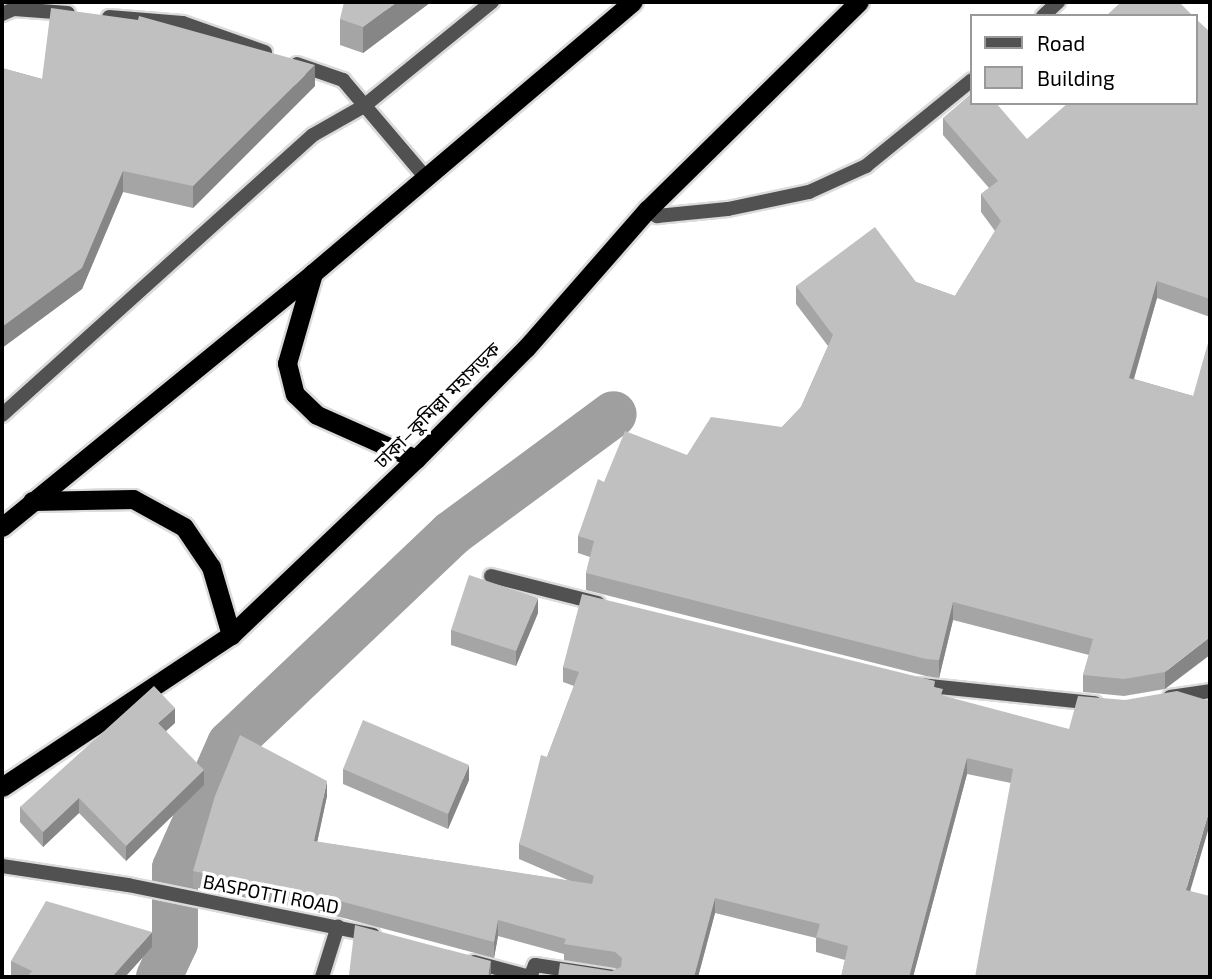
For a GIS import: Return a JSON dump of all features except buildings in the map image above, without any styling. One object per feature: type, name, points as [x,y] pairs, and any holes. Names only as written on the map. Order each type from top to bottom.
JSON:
[{"type":"highway","points":[[2,527],[313,273],[633,2]]},
{"type":"highway","name":"ঢাকা–কুমিল্লা মহাসড়ক","points":[[2,787],[231,635],[416,460],[526,348],[647,210],[859,2]]},
{"type":"highway","points":[[313,273],[287,363],[295,394],[317,415],[416,460]]},
{"type":"highway","points":[[32,501],[133,499],[184,527],[211,567],[231,635]]},
{"type":"street","points":[[2,415],[313,135],[364,106],[492,2]]},
{"type":"street","points":[[1045,14],[1058,2]]},
{"type":"street","points":[[10,8],[183,23],[343,80],[426,178]]},
{"type":"street","points":[[647,210],[657,216],[728,209],[809,192],[866,166],[970,82]]},
{"type":"street","points":[[491,576],[613,607]]},
{"type":"street","points":[[910,683],[1110,704]]},
{"type":"street","points":[[1148,701],[1210,691]]},
{"type":"street","name":"BASPOTTI ROAD","points":[[2,866],[128,885],[221,906],[338,926],[389,940]]},
{"type":"street","points":[[322,977],[338,926]]},
{"type":"street","points":[[453,957],[530,977],[535,965],[613,977]]},
{"type":"waterway","points":[[159,977],[175,943],[175,868],[230,744],[451,534],[614,414]]}]
